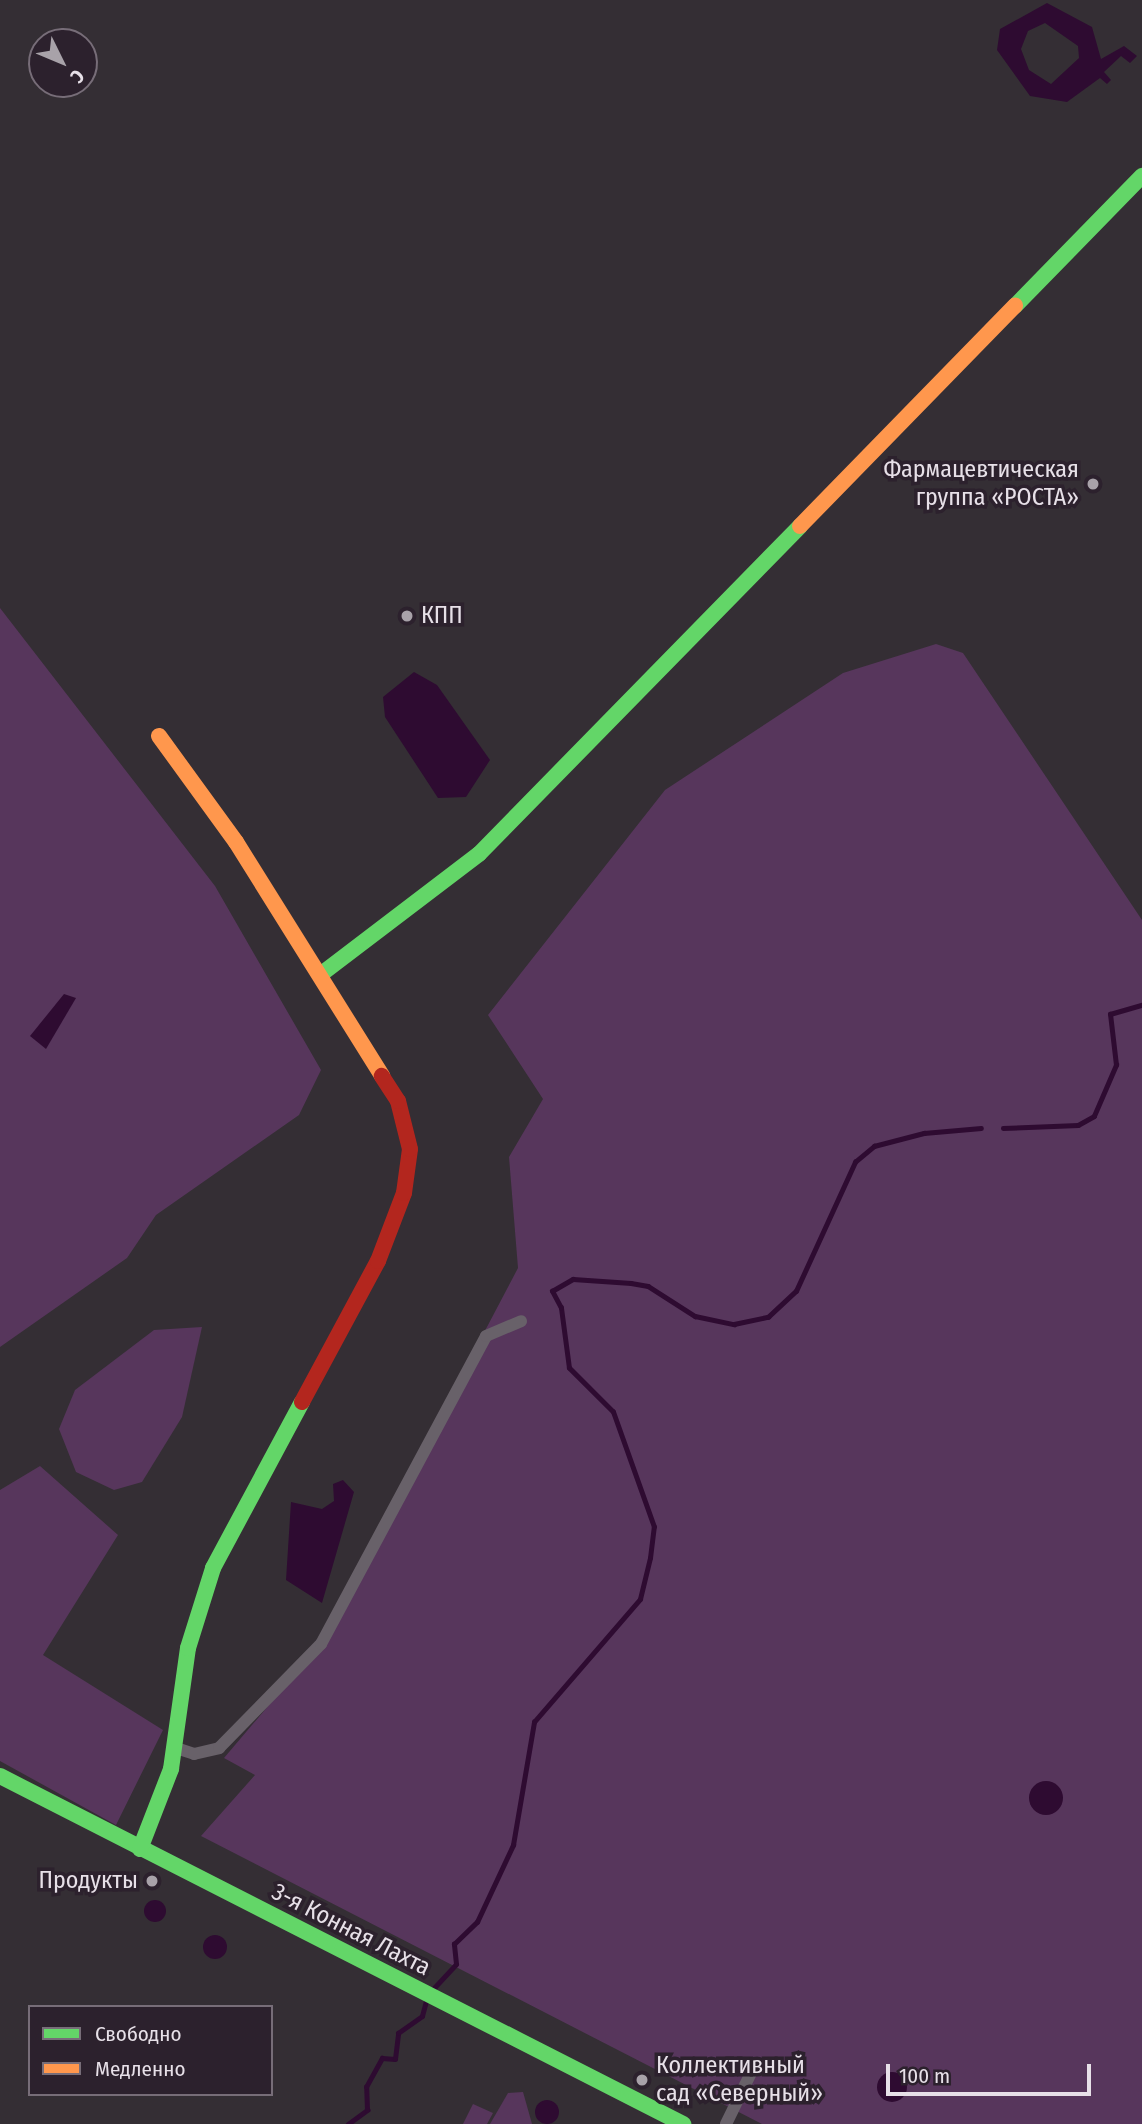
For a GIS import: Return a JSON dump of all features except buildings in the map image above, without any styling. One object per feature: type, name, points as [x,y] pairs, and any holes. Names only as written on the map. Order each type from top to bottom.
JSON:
[{"type":"street","points":[[320,975],[479,854],[1142,176]]},
{"type":"street","points":[[139,1849],[176,1748],[188,1648],[213,1568],[378,1261],[408,1173],[408,1128],[398,1101],[320,975],[159,736]]},
{"type":"street","points":[[176,1748],[194,1754],[219,1748],[321,1644],[486,1336],[521,1321]]},
{"type":"street","name":"3-я Конная Лахта","points":[[0,1776],[683,2124]]},
{"type":"street","points":[[726,2124],[753,2069]]},
{"type":"shaded area","points":[[1047,3],[1092,27],[1101,59],[1124,46],[1137,56],[1130,63],[1121,56],[1104,72],[1111,80],[1107,84],[1100,78],[1067,102],[1030,96],[997,50],[1000,29]],"holes":[[[1045,23],[1078,46],[1079,58],[1051,84],[1029,70],[1021,49],[1028,31]]]},
{"type":"shaded area","points":[[0,608],[215,886],[321,1070],[299,1115],[156,1215],[127,1258],[0,1347]]},
{"type":"shaded area","points":[[936,644],[963,653],[1142,920],[1142,2124],[762,2124],[201,1836],[255,1775],[224,1758],[319,1646],[518,1268],[509,1157],[543,1099],[488,1015],[665,790],[843,673]]},
{"type":"shaded area","points":[[414,672],[437,685],[490,760],[466,797],[438,798],[385,717],[383,697]]},
{"type":"shaded area","points":[[64,994],[76,998],[46,1049],[30,1036]]},
{"type":"shaded area","points":[[202,1327],[182,1417],[142,1482],[114,1490],[76,1472],[59,1429],[75,1390],[154,1330]]},
{"type":"shaded area","points":[[40,1466],[118,1535],[43,1655],[163,1730],[116,1825],[0,1761],[0,1490]]},
{"type":"shaded area","points":[[343,1480],[354,1492],[322,1603],[286,1580],[291,1502],[322,1509],[334,1501],[333,1484]]},
{"type":"shaded area","points":[[1046,1781],[1058,1786],[1063,1798],[1058,1810],[1046,1815],[1034,1810],[1029,1798],[1034,1786]]},
{"type":"shaded area","points":[[151,1900],[159,1900],[166,1907],[166,1915],[159,1922],[151,1922],[144,1915],[144,1907]]},
{"type":"shaded area","points":[[215,1935],[226,1942],[227,1947],[220,1958],[215,1959],[204,1952],[203,1947],[210,1936]]},
{"type":"shaded area","points":[[892,2072],[903,2076],[907,2087],[903,2098],[892,2102],[881,2098],[877,2087],[881,2076]]},
{"type":"shaded area","points":[[523,2092],[532,2124],[490,2124],[508,2093]]},
{"type":"shaded area","points":[[547,2100],[558,2107],[559,2112],[552,2123],[547,2124],[536,2117],[535,2112],[542,2101]]},
{"type":"shaded area","points":[[473,2104],[493,2113],[487,2124],[463,2124]]},
{"type":"waterway","points":[[1003,1128],[1078,1125],[1094,1116],[1116,1065],[1110,1014],[1142,1005]]},
{"type":"waterway","points":[[432,1990],[456,1964],[454,1944],[477,1922],[513,1845],[534,1722],[640,1599],[650,1558],[654,1527],[613,1412],[569,1368],[561,1308],[552,1291],[573,1279],[631,1283],[648,1286],[695,1316],[734,1324],[768,1317],[796,1291],[855,1162],[874,1146],[924,1133],[981,1128]]},
{"type":"waterway","points":[[348,2124],[367,2110],[366,2087],[382,2058],[395,2059],[398,2033],[422,2016],[427,1997]]},
{"type":"traffic: fast","points":[[1015,306],[1142,176]]},
{"type":"traffic: fast","points":[[320,975],[479,854],[800,526]]},
{"type":"traffic: fast","points":[[140,1849],[171,1769],[188,1648],[213,1568],[302,1402]]},
{"type":"traffic: fast","points":[[0,1776],[683,2124]]},
{"type":"traffic: slow","points":[[800,526],[1015,306]]},
{"type":"traffic: slow","points":[[159,736],[236,842],[382,1076]]},
{"type":"traffic: jam","points":[[302,1402],[378,1261],[404,1193],[410,1149],[398,1101],[382,1076]]},
{"type":"place","name":"Фармацевтическая группа «РОСТА»","points":[[1093,484]]},
{"type":"place","name":"КПП","points":[[407,616]]},
{"type":"place","name":"Продукты","points":[[152,1881]]},
{"type":"place","name":"Коллективный сад «Северный»","points":[[642,2080]]}]
